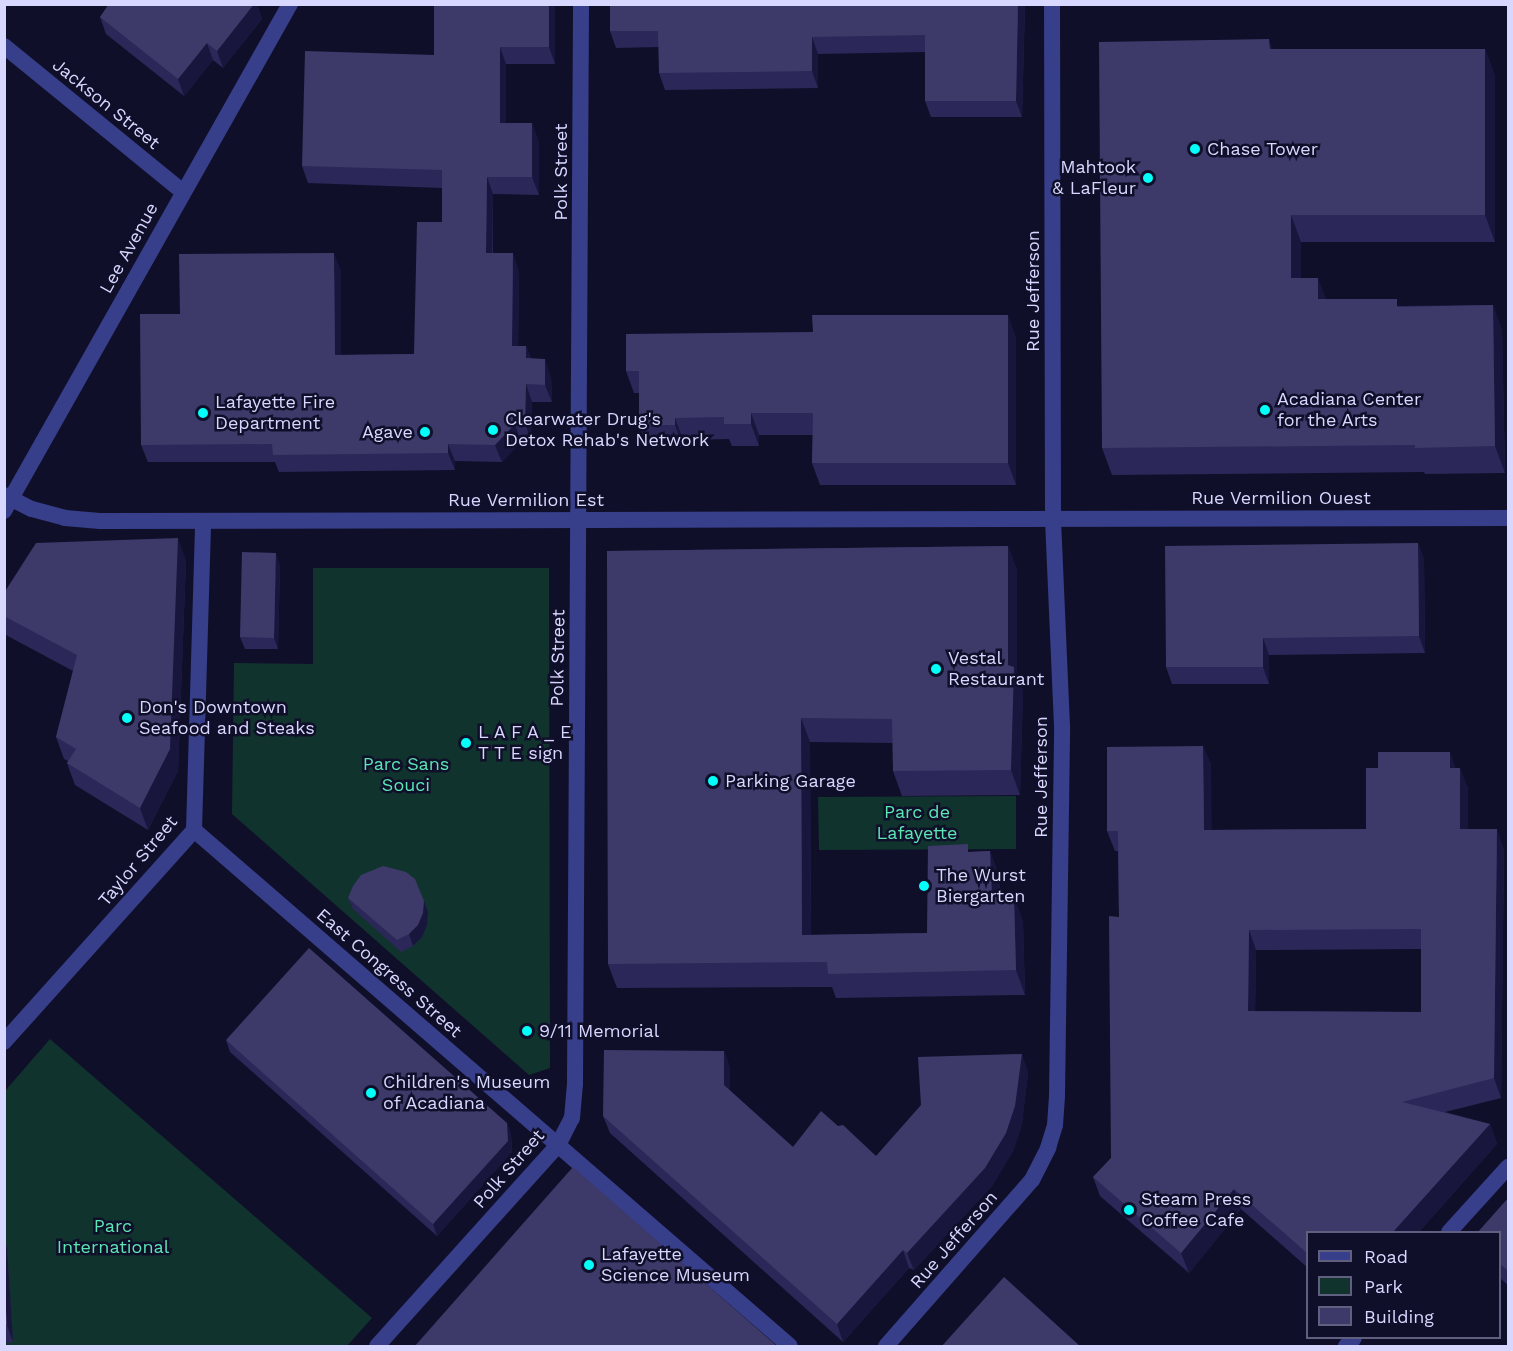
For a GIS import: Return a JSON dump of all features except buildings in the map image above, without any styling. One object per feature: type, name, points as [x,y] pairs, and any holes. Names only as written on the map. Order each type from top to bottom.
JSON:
[{"type":"street","name":"Lee Avenue","points":[[7,502],[290,4]]},
{"type":"street","name":"Polk Street","points":[[377,1347],[558,1145],[572,1118],[575,1084],[580,4]]},
{"type":"street","name":"Rue Jefferson","points":[[886,1347],[1032,1180],[1048,1148],[1054,1125],[1057,1095],[1062,726],[1053,518],[1052,4]]},
{"type":"street","name":"Jackson Street","points":[[4,46],[183,192]]},
{"type":"street","name":"Rue Vermilion Est","points":[[7,502],[64,518],[100,521],[1053,518]]},
{"type":"street","name":"Rue Vermilion Ouest","points":[[1053,518],[1509,518]]},
{"type":"street","name":"Taylor Street","points":[[4,1042],[194,830],[203,521]]},
{"type":"street","name":"East Congress Street","points":[[194,830],[790,1347]]},
{"type":"street","points":[[1451,1231],[1509,1167]]},
{"type":"green space","name":"Parc Sans Souci","points":[[313,568],[549,568],[550,1068],[529,1075],[232,814],[234,663],[313,664]]},
{"type":"green space","name":"Parc de Lafayette","points":[[1016,796],[1016,849],[819,850],[818,797]]},
{"type":"green space","name":"Parc International","points":[[50,1039],[372,1318],[347,1346],[5,1346],[5,1091]]},
{"type":"place","name":"Chase Tower","points":[[1195,149]]},
{"type":"place","name":"Mahtook & LaFleur","points":[[1148,178]]},
{"type":"place","name":"Acadiana Center for the Arts","points":[[1265,410]]},
{"type":"place","name":"Lafayette Fire Department","points":[[203,413]]},
{"type":"place","name":"Clearwater Drug's Detox Rehab's Network","points":[[493,430]]},
{"type":"place","name":"Agave","points":[[425,432]]},
{"type":"place","name":"Vestal Restaurant","points":[[936,669]]},
{"type":"place","name":"Don's Downtown Seafood and Steaks","points":[[127,718]]},
{"type":"place","name":"L A F A _ E T T E sign","points":[[466,743]]},
{"type":"place","name":"Parking Garage","points":[[713,781]]},
{"type":"place","name":"The Wurst Biergarten","points":[[924,886]]},
{"type":"place","name":"9/11 Memorial","points":[[527,1031]]},
{"type":"place","name":"Children's Museum of Acadiana","points":[[371,1093]]},
{"type":"place","name":"Steam Press Coffee Cafe","points":[[1129,1210]]},
{"type":"place","name":"Lafayette Science Museum","points":[[589,1265]]}]
